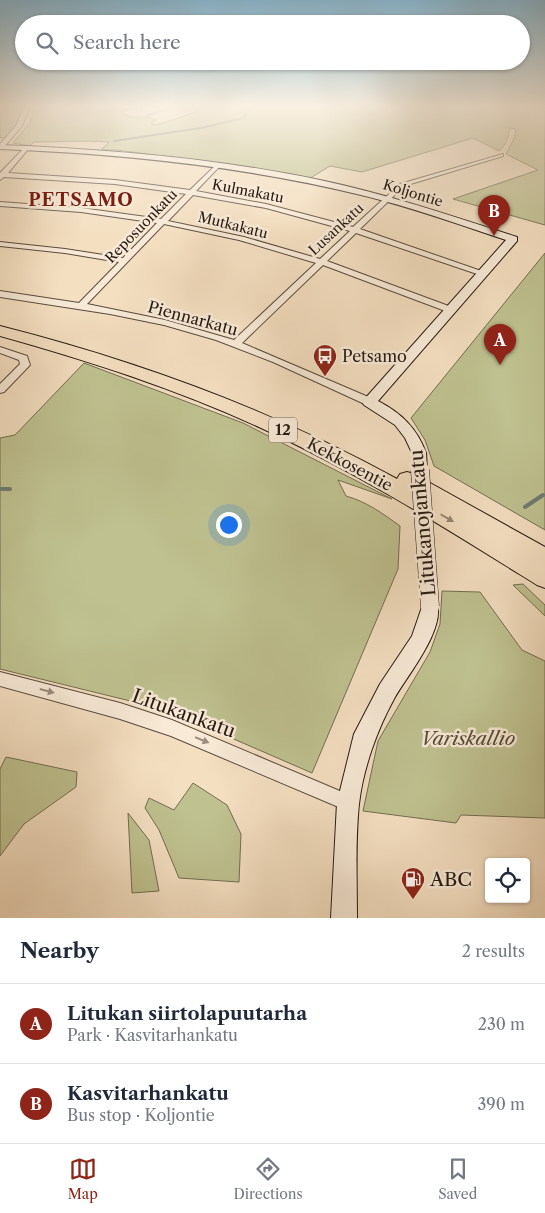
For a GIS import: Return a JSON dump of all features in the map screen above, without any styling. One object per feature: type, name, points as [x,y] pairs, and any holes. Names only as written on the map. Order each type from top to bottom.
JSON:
[{"type":"highway","name":"Kekkosentie","points":[[0,318],[116,352],[230,392],[366,457],[543,556]]},
{"type":"highway","name":"Kekkosentie","points":[[0,331],[130,369],[268,422],[392,487],[545,578]]},
{"type":"highway","points":[[508,556],[545,591]]},
{"type":"street","points":[[1,176],[24,150]]},
{"type":"street","name":"Koljontie","points":[[58,150],[131,154],[218,165],[309,181],[387,199],[516,240],[483,273]]},
{"type":"street","name":"Lusankatu","points":[[234,344],[402,185],[411,180],[501,155]]},
{"type":"street","name":"Reposuonkatu","points":[[81,306],[218,165]]},
{"type":"street","name":"Kulmakatu","points":[[1,176],[107,181],[191,193],[285,211],[355,230],[483,273]]},
{"type":"street","name":"Mutkakatu","points":[[0,204],[93,212],[162,222],[241,238],[321,261],[451,310]]},
{"type":"street","points":[[0,244],[64,251],[124,261]]},
{"type":"street","points":[[369,402],[483,273]]},
{"type":"street","name":"Piennarkatu","points":[[0,294],[81,306],[192,331],[234,344],[287,364],[369,402]]},
{"type":"street","points":[[0,350],[24,358],[25,365],[0,390]]},
{"type":"street","name":"Litukanojankatu","points":[[344,918],[348,803],[365,734],[387,691],[419,642],[427,622],[430,607],[419,453],[412,435],[398,418],[369,402]]},
{"type":"street","name":"Litukankatu","points":[[0,679],[120,711],[172,728],[348,803]]},
{"type":"green space","points":[[101,150],[434,150],[362,172],[330,166],[309,179],[231,165],[117,150]]},
{"type":"green space","points":[[508,150],[545,150],[545,225],[453,199],[538,170],[506,154]]},
{"type":"green space","points":[[545,253],[545,530],[434,466],[425,440],[411,418]]},
{"type":"green space","points":[[84,363],[243,423],[392,499],[338,480],[346,496],[354,498],[381,512],[400,526],[398,569],[312,773],[167,710],[0,669],[0,438],[15,435]]},
{"type":"green space","points":[[523,584],[545,605],[545,616],[513,585]]},
{"type":"green space","name":"Variskallio","points":[[442,591],[480,592],[522,650],[545,661],[545,818],[461,815],[456,823],[363,811],[378,741],[430,652],[440,624]]},
{"type":"green space","points":[[6,757],[77,772],[76,787],[24,824],[0,856],[0,769]]},
{"type":"green space","points":[[193,783],[227,805],[241,834],[239,882],[179,878],[159,830],[145,808],[149,798],[174,810]]},
{"type":"green space","points":[[128,813],[149,840],[159,891],[132,893]]},
{"type":"waterway","points":[[0,489],[10,489]]},
{"type":"waterway","points":[[525,507],[543,495]]},
{"type":"place","name":"Kasvitarhankatu","points":[[494,236]]},
{"type":"place","name":"Litukan siirtolapuutarha","points":[[500,365]]},
{"type":"place","name":"Petsamo","points":[[325,377]]},
{"type":"place","name":"ABC","points":[[413,900]]},
{"type":"district","name":"PETSAMO","points":[[81,200]]}]
